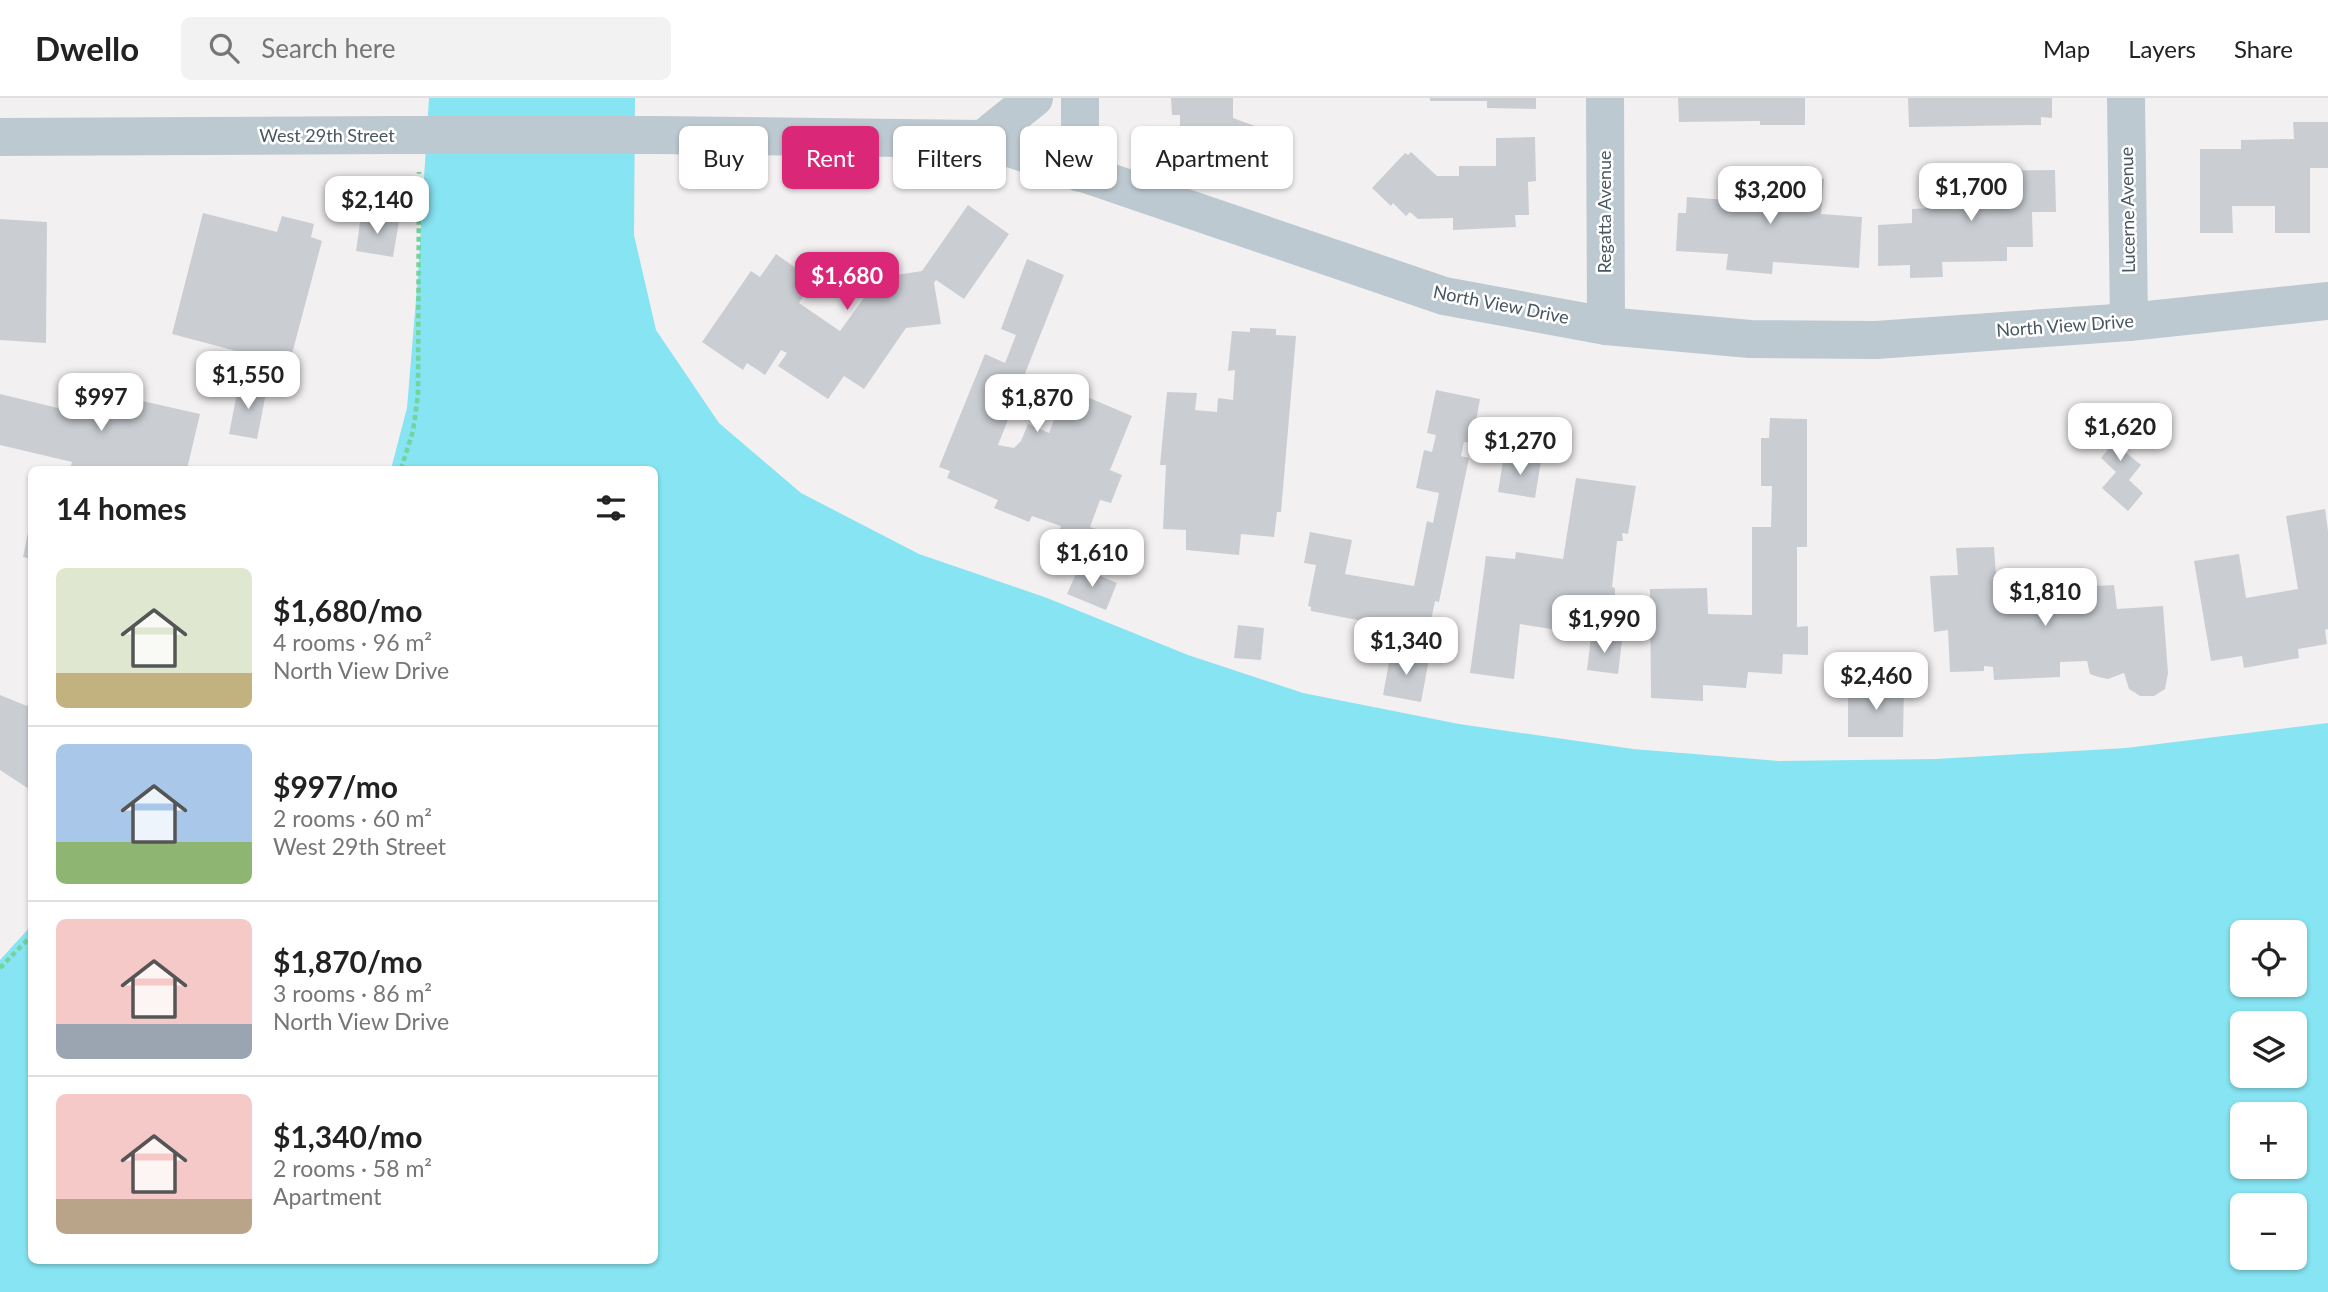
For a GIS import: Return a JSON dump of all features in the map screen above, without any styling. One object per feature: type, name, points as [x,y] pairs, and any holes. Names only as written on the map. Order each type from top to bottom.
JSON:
[{"type":"street","points":[[998,126],[1034,98]]},
{"type":"street","points":[[1080,98],[1080,126]]},
{"type":"street","name":"Regatta Avenue","points":[[1605,98],[1606,326]]},
{"type":"street","name":"Lucerne Avenue","points":[[2126,98],[2129,322]]},
{"type":"street","name":"North View Drive","points":[[654,135],[893,137]]},
{"type":"street","name":"West 29th Street","points":[[0,137],[654,135]]},
{"type":"street","name":"North View Drive","points":[[1117,186],[1444,296],[1606,326],[1750,339],[1876,340],[2129,322],[2328,301]]},
{"type":"path","points":[[402,466],[412,431],[418,395],[419,168]]},
{"type":"path","points":[[0,968],[28,939]]},
{"type":"water","points":[[429,98],[635,98],[634,235],[656,330],[719,423],[801,493],[919,554],[1047,598],[1188,655],[1303,693],[1459,724],[1633,749],[1779,761],[1936,759],[2126,748],[2328,723],[2328,1292],[0,1292],[0,960],[28,929],[28,1264],[658,1264],[658,466],[392,466],[407,408]]},
{"type":"building","points":[[1171,98],[1233,98],[1233,118],[1255,126],[1180,126],[1180,115],[1172,115]]},
{"type":"building","points":[[1430,98],[1536,98],[1536,109],[1487,108],[1487,101],[1430,101]]},
{"type":"building","points":[[1678,98],[1805,98],[1805,125],[1760,125],[1760,121],[1679,122]]},
{"type":"building","points":[[1908,98],[2052,98],[2052,118],[2041,117],[2041,125],[1909,127]]},
{"type":"building","points":[[2293,122],[2328,122],[2328,168],[2310,168],[2310,233],[2275,233],[2275,206],[2232,206],[2233,233],[2200,233],[2200,149],[2241,149],[2241,140],[2294,139]]},
{"type":"building","points":[[1535,137],[1536,181],[1528,182],[1529,215],[1515,215],[1516,227],[1453,230],[1453,218],[1418,219],[1410,212],[1406,216],[1372,188],[1405,153],[1408,155],[1411,152],[1437,176],[1459,176],[1459,166],[1496,166],[1496,138]]},
{"type":"building","points":[[2055,170],[2056,212],[2032,212],[2033,247],[2007,247],[2007,261],[1942,262],[1943,277],[1910,278],[1910,265],[1878,266],[1878,225],[1912,223],[1912,209],[1950,207],[1949,190],[1957,190],[1958,181],[1988,180],[1988,171]]},
{"type":"building","points":[[1729,173],[1824,179],[1821,214],[1862,217],[1859,268],[1773,262],[1772,274],[1726,270],[1728,254],[1676,251],[1678,213],[1686,213],[1687,197],[1727,200]]},
{"type":"building","points":[[968,205],[1009,234],[964,299],[936,280],[934,283],[941,324],[906,328],[864,389],[844,376],[828,399],[778,366],[787,353],[781,350],[765,375],[747,363],[743,370],[702,342],[751,271],[760,277],[776,254],[814,281],[799,303],[840,331],[866,295],[864,280],[922,271]]},
{"type":"building","points":[[203,213],[277,232],[282,216],[314,224],[311,237],[322,241],[289,365],[172,334]]},
{"type":"building","points":[[361,216],[399,221],[393,257],[356,251]]},
{"type":"building","points":[[0,219],[47,222],[46,343],[0,340]]},
{"type":"building","points":[[1027,259],[1064,275],[1026,371],[1021,387],[1025,389],[1015,413],[1011,412],[998,445],[1014,448],[1021,441],[1028,424],[1049,433],[1066,388],[1132,416],[1110,470],[1122,475],[1111,503],[1100,500],[1090,527],[1099,530],[1088,561],[1054,547],[1061,526],[1032,516],[1029,522],[994,508],[998,500],[947,478],[950,471],[939,467],[985,354],[1005,363],[1016,335],[1001,329]]},
{"type":"building","points":[[1250,328],[1276,329],[1276,335],[1296,336],[1281,512],[1277,512],[1274,537],[1241,534],[1239,555],[1186,550],[1186,530],[1163,529],[1166,465],[1160,465],[1167,392],[1197,393],[1195,410],[1217,412],[1218,398],[1233,400],[1235,370],[1228,371],[1232,331],[1250,332]]},
{"type":"building","points":[[239,383],[267,388],[257,439],[229,434]]},
{"type":"building","points":[[1436,390],[1480,399],[1472,443],[1464,442],[1461,456],[1469,458],[1439,602],[1435,601],[1429,630],[1393,623],[1393,627],[1311,611],[1308,606],[1316,565],[1304,563],[1310,532],[1352,540],[1345,574],[1414,586],[1427,521],[1433,523],[1439,493],[1416,488],[1424,450],[1432,452],[1436,435],[1427,433]]},
{"type":"building","points":[[0,394],[58,408],[61,396],[91,403],[92,397],[118,403],[120,396],[200,414],[188,466],[71,466],[72,462],[0,445]]},
{"type":"building","points":[[2112,414],[2137,436],[2124,451],[2141,465],[2129,480],[2143,493],[2128,511],[2102,488],[2116,472],[2101,458],[2113,443],[2098,430]]},
{"type":"building","points":[[1770,418],[1807,419],[1807,547],[1797,547],[1797,627],[1808,626],[1808,655],[1783,654],[1782,674],[1748,672],[1746,688],[1703,685],[1703,701],[1651,698],[1650,589],[1707,588],[1708,614],[1752,615],[1752,527],[1771,527],[1772,486],[1761,486],[1761,438],[1769,438]]},
{"type":"building","points":[[1504,455],[1541,461],[1535,498],[1498,492]]},
{"type":"building","points":[[1576,478],[1636,486],[1628,534],[1622,533],[1623,541],[1617,541],[1612,587],[1615,588],[1615,598],[1610,598],[1607,624],[1588,622],[1587,631],[1583,634],[1520,624],[1514,679],[1470,673],[1486,556],[1515,559],[1516,552],[1563,559]]},
{"type":"building","points":[[2325,509],[2328,531],[2328,629],[2325,630],[2327,644],[2298,649],[2299,658],[2244,668],[2242,656],[2211,661],[2194,561],[2239,554],[2246,598],[2298,589],[2286,516]]},
{"type":"building","points":[[28,533],[28,558],[23,557]]},
{"type":"building","points":[[1994,547],[1997,590],[2038,589],[2038,584],[2068,583],[2067,588],[2114,585],[2117,609],[2163,606],[2168,673],[2165,689],[2154,696],[2140,696],[2129,689],[2124,673],[2108,679],[2098,677],[2090,674],[2087,661],[2060,662],[2060,677],[1994,680],[1993,667],[1984,666],[1984,671],[1950,672],[1948,630],[1934,632],[1930,576],[1958,575],[1956,548]]},
{"type":"building","points":[[1079,567],[1117,583],[1106,610],[1067,594]]},
{"type":"building","points":[[1238,625],[1264,628],[1261,660],[1234,658]]},
{"type":"building","points":[[1591,637],[1622,641],[1618,674],[1587,670]]},
{"type":"building","points":[[1391,651],[1429,659],[1421,702],[1383,695]]},
{"type":"building","points":[[1848,687],[1904,688],[1903,737],[1848,737]]},
{"type":"building","points":[[0,695],[28,705],[28,788],[0,770]]}]
